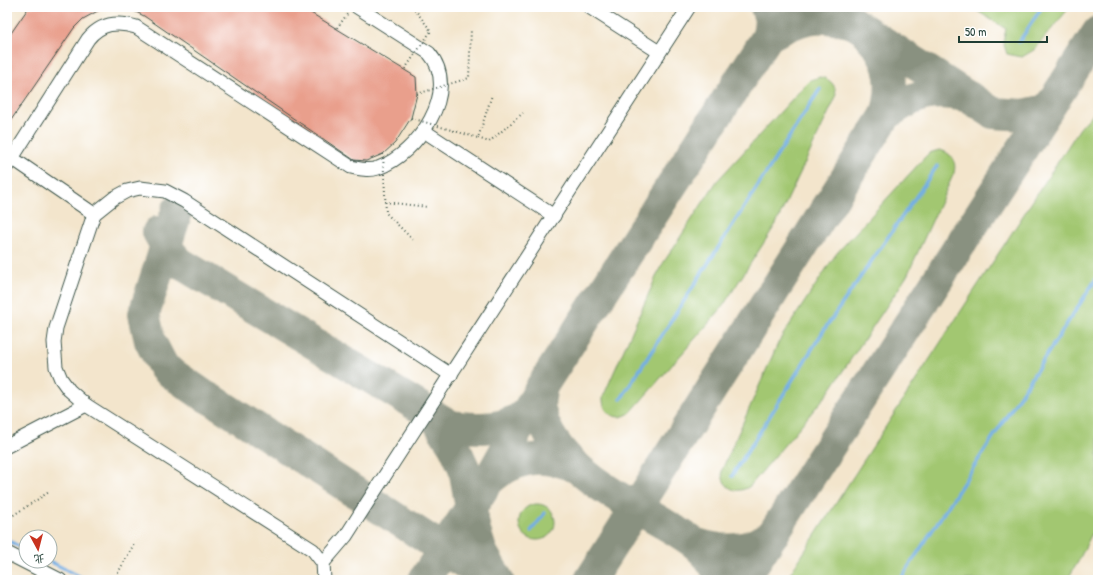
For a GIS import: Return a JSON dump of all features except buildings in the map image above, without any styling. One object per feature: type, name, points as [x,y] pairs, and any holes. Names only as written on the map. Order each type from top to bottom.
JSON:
[{"type":"lane","points":[[94,214],[10,162],[95,30],[109,24],[123,23],[136,27],[350,167],[362,170],[377,168],[394,160],[408,149],[424,131],[436,110],[441,79],[436,61],[429,53],[357,7]]},
{"type":"lane","points":[[589,7],[659,52]]},
{"type":"lane","points":[[323,563],[346,536],[689,7]]},
{"type":"lane","points":[[424,131],[554,216]]},
{"type":"lane","points":[[324,580],[323,563],[313,550],[86,405],[68,390],[61,379],[56,367],[54,342],[56,328],[94,214],[114,198],[127,191],[140,188],[165,191],[184,201],[451,375]]},
{"type":"lane","points":[[7,446],[86,405]]},
{"type":"lane","points":[[7,552],[60,580]]},
{"type":"path","points":[[337,28],[351,7]]},
{"type":"path","points":[[405,69],[431,31],[412,7]]},
{"type":"path","points":[[417,94],[469,78],[471,29]]},
{"type":"path","points":[[478,138],[492,95]]},
{"type":"path","points":[[411,118],[489,142],[523,113]]},
{"type":"path","points":[[383,154],[386,213],[414,241]]},
{"type":"path","points":[[385,202],[428,207]]},
{"type":"path","points":[[7,525],[12,516],[49,492]]},
{"type":"path","points":[[114,580],[134,544]]},
{"type":"green space","points":[[971,7],[1070,7],[1034,50],[1022,57],[1007,54],[1003,42],[1006,29]]},
{"type":"green space","points":[[820,77],[831,82],[836,91],[835,99],[776,224],[721,309],[631,412],[621,417],[611,415],[605,408],[603,397],[660,268],[717,181],[806,84],[810,80]]},
{"type":"green space","points":[[1098,108],[1098,521],[1078,562],[1067,580],[786,580],[1080,128]]},
{"type":"green space","points":[[939,150],[950,155],[954,161],[954,173],[907,276],[828,393],[750,486],[740,490],[730,488],[724,481],[722,470],[779,341],[836,254],[925,157],[929,153]]},
{"type":"green space","points":[[541,504],[550,509],[554,515],[554,529],[550,535],[541,540],[533,540],[524,535],[520,529],[519,518],[524,509],[530,505]]},
{"type":"waterway","points":[[1019,42],[1042,7]]},
{"type":"waterway","points":[[621,399],[820,89]]},
{"type":"waterway","points":[[732,476],[824,330],[937,166]]},
{"type":"waterway","points":[[900,580],[1098,276]]},
{"type":"waterway","points":[[531,531],[545,513]]},
{"type":"waterway","points":[[7,540],[18,546]]},
{"type":"waterway","points":[[58,566],[87,580]]},
{"type":"taxiway","points":[[766,7],[770,19],[768,36]]},
{"type":"taxiway","points":[[835,11],[993,113],[1024,115],[1047,110]]},
{"type":"taxiway","points":[[488,481],[542,386],[768,36],[790,25],[809,19],[828,18],[853,23]]},
{"type":"taxiway","points":[[743,580],[1098,32]]},
{"type":"taxiway","points":[[870,37],[883,54],[890,73],[890,94],[886,115]]},
{"type":"taxiway","points":[[590,580],[886,115],[907,102],[925,95],[945,93],[969,97]]},
{"type":"taxiway","points":[[177,211],[144,314],[150,341],[164,368],[203,395],[491,580]]},
{"type":"taxiway","points":[[158,232],[169,251],[180,263],[451,426],[484,428],[500,426],[518,419],[529,410]]},
{"type":"taxiway","points":[[542,386],[539,407],[546,429],[570,461],[602,487],[675,530],[694,543],[710,558],[722,580]]},
{"type":"taxiway","points":[[435,417],[454,446],[464,468],[475,531],[482,553],[498,580]]},
{"type":"taxiway","points":[[424,580],[488,481],[498,473],[509,466],[530,459],[552,460],[576,467]]},
{"type":"taxiway","points":[[697,544],[718,549],[737,549],[756,544],[774,533]]}]
